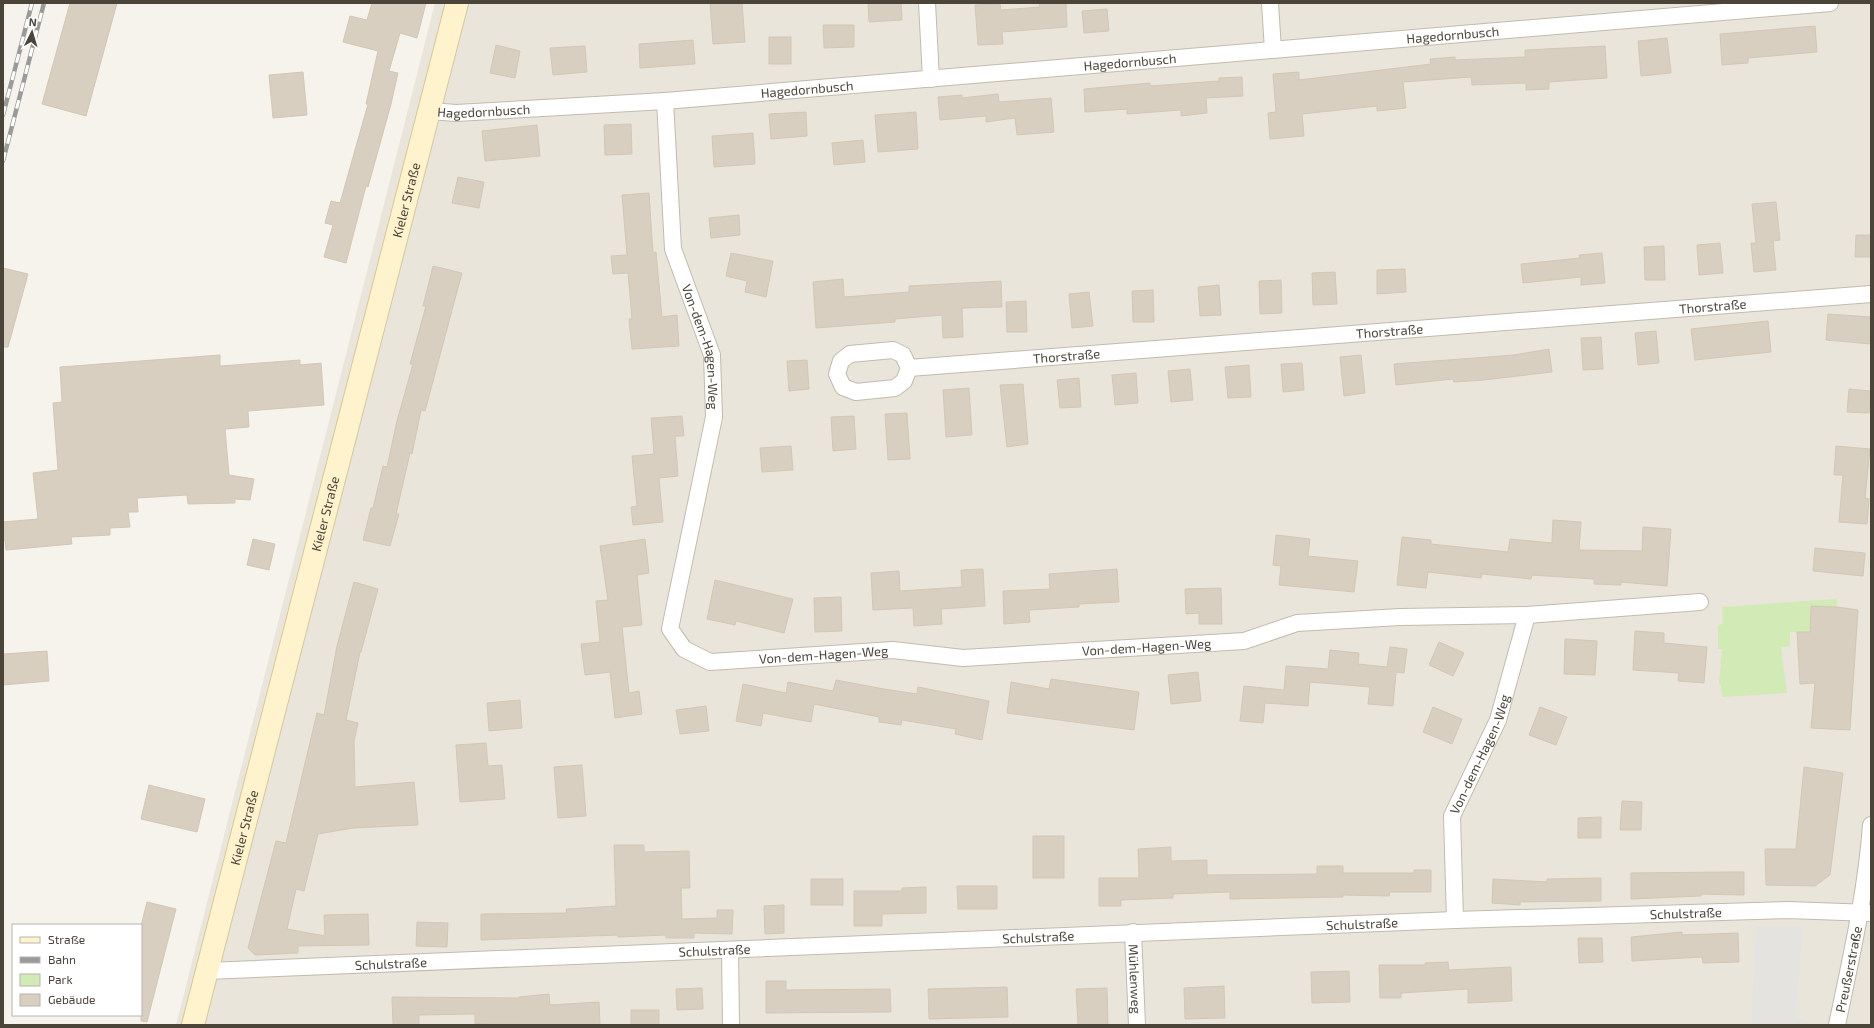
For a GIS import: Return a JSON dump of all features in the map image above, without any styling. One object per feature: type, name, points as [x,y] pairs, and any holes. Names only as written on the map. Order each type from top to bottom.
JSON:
[{"type":"main road","name":"Kieler Straße","points":[[193,1025],[457,3]]},
{"type":"street","points":[[927,3],[931,79]]},
{"type":"street","points":[[1270,3],[1273,50]]},
{"type":"street","name":"Hagedornbusch","points":[[429,111],[456,113],[665,101],[1830,3]]},
{"type":"street","name":"Von-dem-Hagen-Weg","points":[[665,101],[673,249],[712,355],[714,417],[670,629],[684,649],[710,662],[893,650],[963,658],[1244,641],[1297,623],[1400,617],[1527,615],[1700,602]]},
{"type":"street","name":"Thorstraße","points":[[909,368],[1871,294]]},
{"type":"street","name":"Von-dem-Hagen-Weg","points":[[1455,920],[1452,816],[1498,720],[1527,615]]},
{"type":"street","name":"Preußerstraße","points":[[1837,1025],[1866,913],[1871,825]]},
{"type":"street","name":"Schulstraße","points":[[207,971],[1455,920],[1781,910],[1866,913]]},
{"type":"street","name":"Mühlenweg","points":[[1133,932],[1137,1025]]},
{"type":"street","points":[[730,950],[731,1025]]},
{"type":"shaded area","points":[[435,3],[1871,3],[1871,1025],[176,1025]]},
{"type":"shaded area","points":[[1756,927],[1803,927],[1796,1016],[1811,1025],[1751,1025]]},
{"type":"green space","points":[[1837,599],[1837,607],[1811,606],[1810,624],[1820,624],[1819,632],[1790,632],[1790,647],[1781,647],[1787,693],[1722,697],[1721,685],[1719,684],[1722,649],[1718,649],[1718,625],[1723,624],[1722,607]]},
{"type":"building","points":[[70,3],[117,3],[86,116],[42,104]]},
{"type":"building","points":[[372,3],[426,3],[417,38],[400,33],[389,71],[398,73],[391,104],[368,187],[366,186],[346,263],[324,257],[333,225],[325,223],[331,201],[340,203],[368,104],[366,104],[378,51],[343,42],[350,16],[367,20]]},
{"type":"building","points":[[710,3],[742,3],[745,42],[713,44]]},
{"type":"building","points":[[868,3],[901,3],[902,20],[869,22]]},
{"type":"building","points":[[1039,3],[1066,3],[1067,27],[1002,32],[1003,44],[978,45],[975,5],[1000,4],[1001,10],[1040,7]]},
{"type":"building","points":[[1107,9],[1109,31],[1084,33],[1082,11]]},
{"type":"building","points":[[823,25],[854,25],[854,47],[824,48]]},
{"type":"building","points":[[1815,26],[1817,52],[1748,58],[1748,63],[1722,65],[1720,34]]},
{"type":"building","points":[[769,37],[791,37],[791,64],[769,64]]},
{"type":"building","points":[[1667,38],[1671,73],[1641,76],[1638,41]]},
{"type":"building","points":[[693,40],[695,64],[640,68],[639,44]]},
{"type":"building","points":[[496,45],[520,51],[515,78],[490,73]]},
{"type":"building","points":[[585,46],[587,72],[553,75],[550,48]]},
{"type":"building","points":[[1605,46],[1607,78],[1549,82],[1549,89],[1526,90],[1526,83],[1472,85],[1471,77],[1403,82],[1406,108],[1377,111],[1377,106],[1302,114],[1304,136],[1270,139],[1268,113],[1276,112],[1273,74],[1299,72],[1299,80],[1431,64],[1430,59],[1455,57],[1455,60],[1525,57],[1525,50]]},
{"type":"building","points":[[303,72],[307,115],[273,118],[269,75]]},
{"type":"building","points":[[1242,77],[1243,96],[1206,98],[1207,113],[1181,116],[1181,110],[1127,114],[1127,109],[1085,112],[1084,89],[1150,83],[1150,86],[1219,81],[1219,78]]},
{"type":"building","points":[[998,94],[999,102],[1051,98],[1054,132],[1017,135],[1015,118],[986,122],[986,116],[940,120],[938,97],[962,95],[962,98]]},
{"type":"building","points":[[806,112],[807,136],[771,139],[769,114]]},
{"type":"building","points":[[916,112],[918,149],[878,152],[875,115]]},
{"type":"building","points":[[631,124],[632,154],[605,155],[604,125]]},
{"type":"building","points":[[537,125],[540,156],[485,161],[482,131]]},
{"type":"building","points":[[753,133],[755,164],[714,167],[712,136]]},
{"type":"building","points":[[863,140],[865,162],[834,165],[832,143]]},
{"type":"building","points":[[458,177],[484,182],[479,208],[452,203]]},
{"type":"building","points":[[649,193],[653,253],[656,252],[662,317],[677,315],[679,346],[632,349],[629,319],[632,319],[628,273],[613,274],[611,256],[627,255],[622,195]]},
{"type":"building","points":[[1776,202],[1780,240],[1773,241],[1776,270],[1754,272],[1751,243],[1756,243],[1752,204]]},
{"type":"building","points":[[739,215],[740,235],[711,238],[709,218]]},
{"type":"building","points":[[1856,235],[1871,235],[1871,257],[1855,257]]},
{"type":"building","points":[[1720,243],[1723,273],[1699,275],[1697,245]]},
{"type":"building","points":[[1664,246],[1665,280],[1645,280],[1644,247]]},
{"type":"building","points":[[731,253],[773,261],[766,297],[745,292],[747,281],[726,276]]},
{"type":"building","points":[[1602,253],[1605,283],[1581,285],[1581,277],[1523,283],[1521,264],[1580,258],[1579,255]]},
{"type":"building","points":[[433,266],[462,273],[425,411],[421,410],[412,454],[410,453],[396,514],[399,514],[390,546],[363,540],[371,508],[373,508],[383,466],[387,467],[397,421],[413,364],[410,364],[426,306],[423,306]]},
{"type":"building","points":[[3,268],[28,274],[8,347],[3,347]]},
{"type":"building","points":[[1405,269],[1406,292],[1377,294],[1377,270]]},
{"type":"building","points":[[1335,272],[1337,304],[1313,305],[1312,273]]},
{"type":"building","points":[[843,279],[844,297],[909,292],[909,286],[1001,281],[1002,307],[962,308],[963,337],[943,338],[942,315],[895,319],[895,322],[816,328],[813,282]]},
{"type":"building","points":[[1281,280],[1282,313],[1260,314],[1259,281]]},
{"type":"building","points":[[1219,285],[1221,315],[1200,316],[1198,287]]},
{"type":"building","points":[[1153,290],[1154,322],[1133,322],[1132,291]]},
{"type":"building","points":[[1089,292],[1093,326],[1072,328],[1069,294]]},
{"type":"building","points":[[1026,301],[1027,332],[1007,332],[1006,302]]},
{"type":"building","points":[[1828,314],[1871,317],[1871,344],[1826,340]]},
{"type":"building","points":[[1768,321],[1771,352],[1695,360],[1691,329]]},
{"type":"building","points":[[1656,331],[1659,363],[1638,365],[1635,333]]},
{"type":"building","points":[[1601,337],[1603,369],[1583,370],[1581,338]]},
{"type":"building","points":[[1549,349],[1552,372],[1484,380],[1454,382],[1453,379],[1396,385],[1394,364],[1514,355]]},
{"type":"building","points":[[220,355],[220,366],[300,360],[300,365],[321,363],[324,405],[248,411],[249,427],[225,429],[229,475],[254,479],[250,500],[235,499],[235,503],[188,504],[187,495],[137,498],[138,512],[128,512],[130,527],[110,528],[110,535],[71,537],[72,544],[6,550],[5,540],[3,540],[3,522],[38,519],[33,473],[58,470],[53,403],[62,402],[60,367]]},
{"type":"building","points":[[1361,355],[1365,393],[1344,396],[1340,357]]},
{"type":"building","points":[[807,360],[809,389],[789,391],[787,361]]},
{"type":"building","points":[[1302,363],[1304,390],[1283,392],[1281,364]]},
{"type":"building","points":[[1249,365],[1251,397],[1228,398],[1225,367]]},
{"type":"building","points":[[1190,369],[1193,400],[1171,402],[1168,371]]},
{"type":"building","points":[[1136,373],[1138,403],[1115,405],[1112,375]]},
{"type":"building","points":[[1079,378],[1081,407],[1060,408],[1057,380]]},
{"type":"building","points":[[1023,384],[1028,444],[1007,447],[1000,385]]},
{"type":"building","points":[[969,388],[972,435],[946,437],[943,390]]},
{"type":"building","points":[[1849,389],[1871,391],[1869,413],[1847,412]]},
{"type":"building","points":[[907,413],[910,459],[888,460],[885,414]]},
{"type":"building","points":[[682,416],[684,436],[675,436],[678,476],[659,478],[663,522],[633,525],[631,507],[637,506],[632,456],[654,454],[651,418]]},
{"type":"building","points":[[854,416],[856,449],[833,451],[831,417]]},
{"type":"building","points":[[791,446],[793,470],[762,472],[760,448]]},
{"type":"building","points":[[1836,446],[1870,449],[1865,498],[1869,499],[1867,524],[1839,522],[1843,475],[1834,475]]},
{"type":"building","points":[[1553,520],[1581,522],[1579,550],[1642,551],[1643,527],[1671,529],[1667,586],[1621,582],[1621,585],[1594,584],[1594,579],[1532,575],[1531,579],[1482,574],[1481,578],[1428,572],[1426,588],[1397,585],[1402,537],[1431,540],[1431,544],[1508,552],[1510,539],[1552,543]]},
{"type":"building","points":[[1276,535],[1310,539],[1308,556],[1358,561],[1354,592],[1279,585],[1281,566],[1273,565]]},
{"type":"building","points":[[253,539],[275,544],[269,570],[247,565]]},
{"type":"building","points":[[645,539],[649,573],[637,575],[642,625],[622,627],[629,693],[639,691],[642,714],[615,718],[610,672],[585,675],[581,644],[600,642],[596,601],[608,600],[600,546]]},
{"type":"building","points":[[1815,548],[1865,553],[1863,576],[1813,571]]},
{"type":"building","points":[[983,569],[985,606],[941,609],[942,624],[914,626],[913,608],[873,610],[871,573],[899,571],[900,591],[962,587],[961,570]]},
{"type":"building","points":[[1117,569],[1119,602],[1079,604],[1079,607],[1029,610],[1030,622],[1004,624],[1003,591],[1050,589],[1049,574]]},
{"type":"building","points":[[715,580],[793,599],[784,633],[736,621],[735,625],[707,619]]},
{"type":"building","points":[[354,582],[378,589],[360,652],[346,720],[358,723],[354,741],[355,787],[414,782],[418,825],[353,828],[318,834],[304,891],[296,889],[287,929],[325,936],[324,915],[368,914],[369,945],[298,946],[298,953],[255,955],[248,948],[276,841],[286,843],[317,713],[324,715],[337,646]]},
{"type":"building","points":[[1221,588],[1222,624],[1199,624],[1199,613],[1186,614],[1185,589]]},
{"type":"building","points":[[841,597],[842,631],[815,632],[814,598]]},
{"type":"building","points":[[1811,606],[1837,607],[1858,610],[1850,730],[1811,728],[1815,683],[1800,684],[1797,632],[1810,632]]},
{"type":"building","points":[[1635,631],[1664,633],[1664,643],[1707,647],[1704,683],[1678,681],[1679,673],[1633,670]]},
{"type":"building","points":[[1565,639],[1597,641],[1595,675],[1564,674]]},
{"type":"building","points":[[1439,642],[1464,653],[1453,676],[1429,665]]},
{"type":"building","points":[[1390,647],[1407,649],[1404,673],[1396,672],[1393,706],[1368,704],[1370,687],[1310,682],[1308,706],[1265,703],[1263,723],[1240,721],[1244,686],[1284,690],[1286,666],[1328,669],[1330,650],[1359,653],[1358,664],[1387,667]]},
{"type":"building","points":[[47,651],[49,681],[3,685],[3,654]]},
{"type":"building","points":[[1198,672],[1201,701],[1171,704],[1168,675]]},
{"type":"building","points":[[1051,679],[1139,692],[1134,730],[1007,713],[1011,682],[1049,689]]},
{"type":"building","points":[[836,680],[917,694],[918,687],[989,701],[982,740],[955,734],[956,729],[902,720],[901,725],[879,722],[879,717],[814,704],[811,722],[763,713],[761,726],[736,721],[743,684],[786,693],[788,682],[833,691]]},
{"type":"building","points":[[520,700],[522,728],[489,731],[487,703]]},
{"type":"building","points":[[706,706],[709,731],[680,734],[676,710]]},
{"type":"building","points":[[1433,707],[1462,719],[1452,744],[1423,732]]},
{"type":"building","points":[[1540,707],[1567,717],[1556,745],[1529,735]]},
{"type":"building","points":[[486,743],[488,766],[502,765],[505,799],[460,802],[456,745]]},
{"type":"building","points":[[582,765],[586,816],[558,818],[554,767]]},
{"type":"building","points":[[1804,767],[1843,773],[1830,875],[1815,886],[1766,885],[1765,849],[1796,849]]},
{"type":"building","points":[[149,785],[205,799],[197,832],[141,819]]},
{"type":"building","points":[[1622,801],[1642,802],[1641,830],[1620,830]]},
{"type":"building","points":[[1601,817],[1601,838],[1578,838],[1578,818]]},
{"type":"building","points":[[1033,836],[1064,836],[1064,878],[1033,878]]},
{"type":"building","points":[[614,845],[644,845],[644,852],[689,851],[690,888],[681,888],[682,919],[717,918],[717,910],[733,910],[732,934],[694,933],[694,938],[666,938],[666,935],[618,937],[618,935],[481,940],[481,914],[567,913],[566,909],[616,906]]},
{"type":"building","points":[[1171,847],[1171,861],[1207,860],[1207,875],[1317,874],[1317,866],[1343,866],[1343,873],[1414,873],[1414,870],[1431,870],[1431,892],[1390,892],[1389,896],[1343,895],[1343,897],[1230,899],[1230,892],[1173,894],[1173,898],[1121,900],[1121,906],[1099,906],[1099,878],[1139,878],[1138,849]]},
{"type":"building","points":[[1744,872],[1744,895],[1701,894],[1701,896],[1631,899],[1631,873]]},
{"type":"building","points":[[1601,878],[1601,901],[1520,902],[1520,905],[1492,903],[1493,879],[1547,882],[1547,879]]},
{"type":"building","points":[[811,879],[843,879],[843,905],[811,905]]},
{"type":"building","points":[[957,886],[997,886],[997,909],[958,909]]},
{"type":"building","points":[[926,887],[926,913],[882,914],[882,926],[854,926],[854,891],[902,891],[902,888]]},
{"type":"building","points":[[147,902],[176,909],[147,1022],[141,1021],[142,924]]},
{"type":"building","points":[[784,905],[784,933],[765,934],[764,906]]},
{"type":"building","points":[[417,922],[448,923],[447,947],[416,946]]},
{"type":"building","points":[[1682,932],[1682,935],[1738,933],[1739,962],[1703,963],[1702,957],[1632,961],[1631,937]]},
{"type":"building","points":[[1578,938],[1602,938],[1603,962],[1579,963]]},
{"type":"building","points":[[1448,962],[1449,970],[1511,967],[1512,1001],[1468,1003],[1468,989],[1401,993],[1401,998],[1380,998],[1379,965],[1425,965],[1425,963]]},
{"type":"building","points":[[1349,971],[1350,1002],[1312,1003],[1311,972]]},
{"type":"building","points":[[766,981],[786,981],[786,990],[890,989],[891,1012],[766,1013]]},
{"type":"building","points":[[1224,986],[1225,1018],[1185,1019],[1184,988]]},
{"type":"building","points":[[1007,987],[1008,1017],[929,1019],[928,989]]},
{"type":"building","points":[[702,988],[703,1009],[677,1010],[676,989]]},
{"type":"building","points":[[1107,988],[1108,1025],[1078,1025],[1076,989]]},
{"type":"building","points":[[549,994],[550,1005],[599,1002],[600,1025],[475,1024],[475,1014],[419,1015],[419,1025],[393,1025],[392,997],[519,998]]},
{"type":"building","points":[[631,1010],[659,1010],[659,1025],[631,1025]]},
{"type":"railway","points":[[3,115],[32,3]]},
{"type":"railway","points":[[3,161],[44,3]]}]
